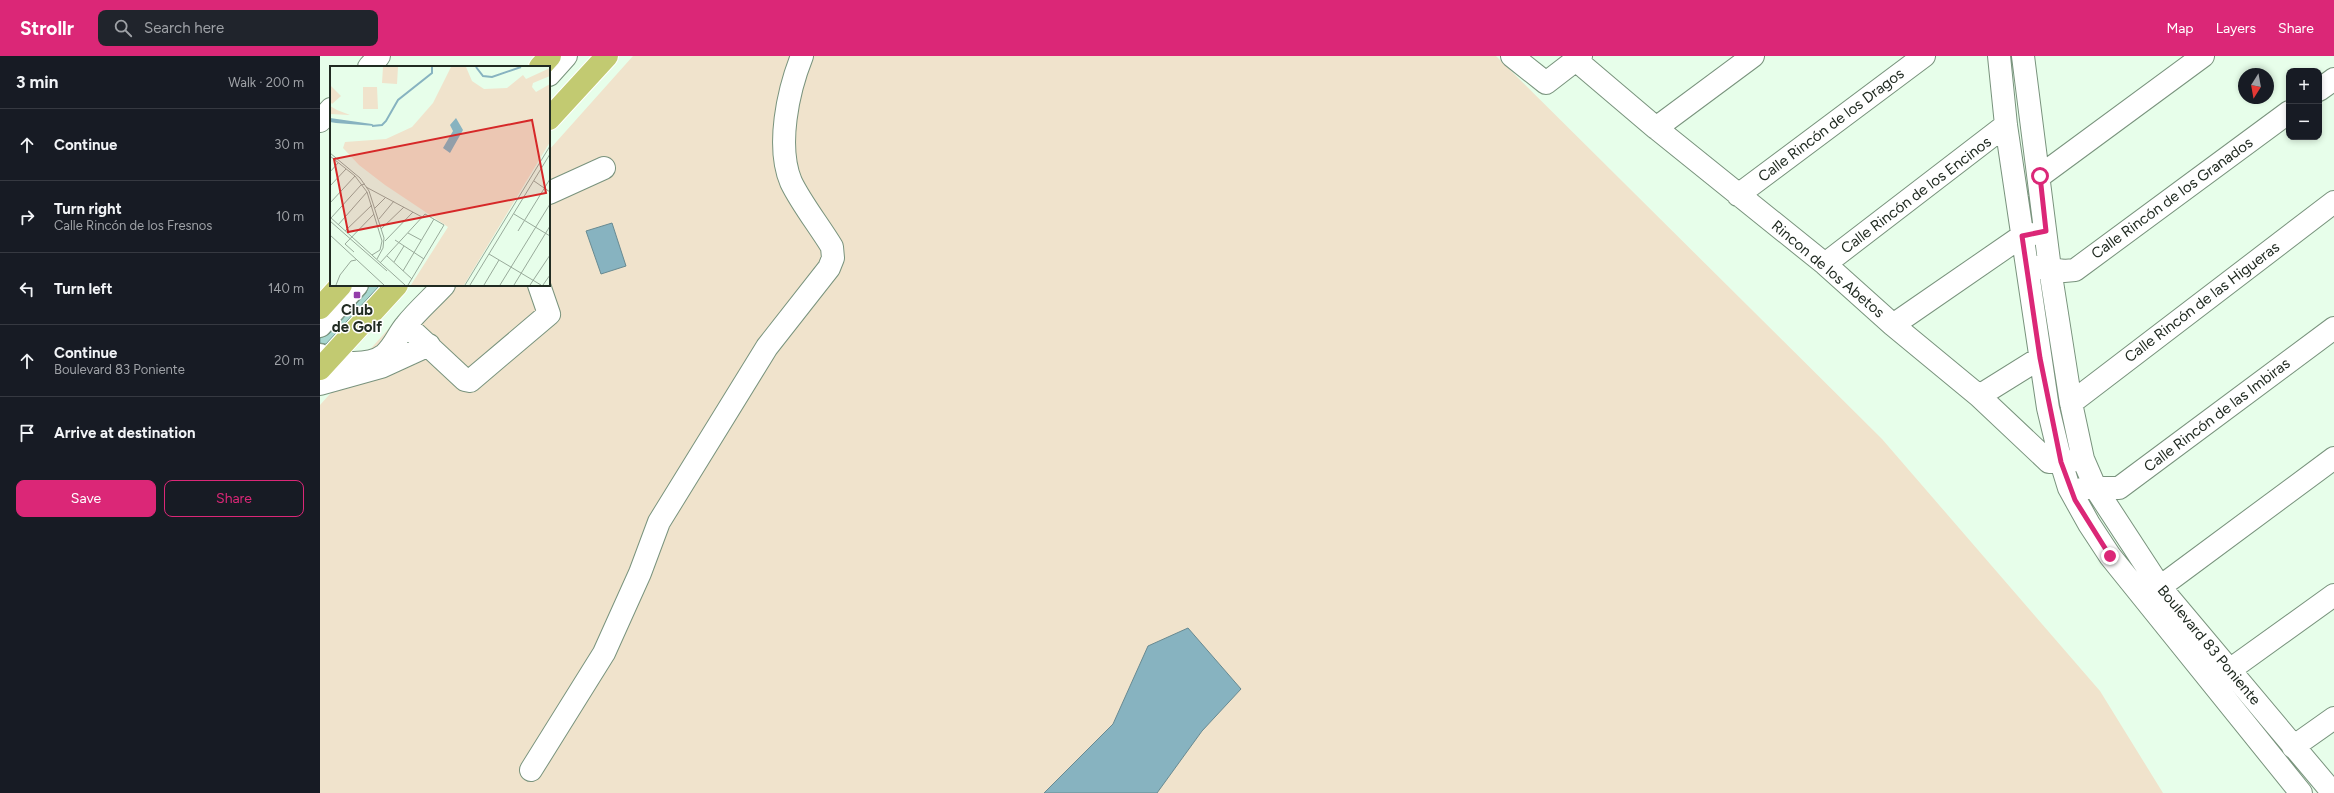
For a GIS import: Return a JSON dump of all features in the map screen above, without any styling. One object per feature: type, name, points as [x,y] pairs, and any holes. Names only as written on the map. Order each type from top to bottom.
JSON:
[{"type":"main road","points":[[541,66],[550,56]]},
{"type":"main road","points":[[550,118],[607,56]]},
{"type":"main road","points":[[320,308],[340,286]]},
{"type":"main road","points":[[323,361],[395,286]]},
{"type":"street","points":[[370,66],[379,56]]},
{"type":"street","points":[[550,74],[566,56]]},
{"type":"street","points":[[550,114],[603,56]]},
{"type":"street","points":[[531,770],[604,653],[640,573],[659,522],[767,347],[829,268],[833,258],[832,247],[791,182],[785,158],[784,130],[796,70],[802,56]]},
{"type":"street","points":[[1512,56],[1545,83],[1549,83],[1578,58]]},
{"type":"street","points":[[1656,128],[1754,56]]},
{"type":"street","name":"Calle Rincón de los Dragos","points":[[1738,195],[1924,56]]},
{"type":"street","name":"Boulevard 83 Poniente","points":[[2002,56],[2006,125],[2040,358],[2061,462],[2070,488],[2089,524],[2110,556],[2301,793]]},
{"type":"street","name":"Boulevard 83 Poniente","points":[[2023,56],[2040,176],[2050,269],[2071,403],[2083,459],[2096,489],[2160,587],[2231,669],[2326,790]]},
{"type":"street","points":[[2040,176],[2203,56]]},
{"type":"street","name":"Rincon de los Abetos","points":[[1578,58],[1656,128],[1825,264],[1893,325],[1978,396],[2037,453],[2049,462],[2083,459]]},
{"type":"street","points":[[2322,88],[2334,79]]},
{"type":"street","points":[[320,98],[330,108]]},
{"type":"street","points":[[320,121],[330,110]]},
{"type":"street","name":"Calle Rincón de los Granados","points":[[2026,265],[2064,271],[2075,270],[2286,114]]},
{"type":"street","name":"Calle Rincón de los Encinos","points":[[1825,264],[2006,125]]},
{"type":"street","points":[[550,192],[604,168]]},
{"type":"street","name":"Calle Rincón de las Higueras","points":[[2071,403],[2334,202]]},
{"type":"street","points":[[1893,325],[2022,236],[2046,231]]},
{"type":"street","points":[[320,326],[357,286]]},
{"type":"street","points":[[323,361],[392,286]]},
{"type":"street","points":[[387,359],[406,325],[443,286]]},
{"type":"street","points":[[406,325],[465,380],[473,380],[549,314],[539,286]]},
{"type":"street","name":"Calle Rincón de las Imbiras","points":[[2070,488],[2119,488],[2334,328]]},
{"type":"street","points":[[320,384],[387,359],[429,346]]},
{"type":"street","points":[[1978,396],[2040,358]]},
{"type":"street","points":[[323,361],[365,363],[387,359]]},
{"type":"street","points":[[2160,587],[2334,458]]},
{"type":"street","points":[[2231,669],[2334,595]]},
{"type":"street","points":[[2293,747],[2334,718]]},
{"type":"shaded area","points":[[633,56],[1496,56],[1882,439],[2100,691],[2163,793],[320,793],[320,405],[427,286],[550,286],[550,149]]},
{"type":"water","points":[[612,223],[626,266],[601,274],[586,231]]},
{"type":"water","points":[[1188,628],[1241,689],[1202,731],[1157,793],[1044,793],[1113,724],[1148,646]]},
{"type":"building","points":[[369,286],[379,286],[326,344],[320,343],[320,338],[329,334],[366,293]]},
{"type":"place","name":"Club de Golf","points":[[357,295]]},
{"type":"route","points":[[2040,176],[2046,231],[2022,236],[2048,408],[2061,462],[2075,500],[2110,556]]}]
